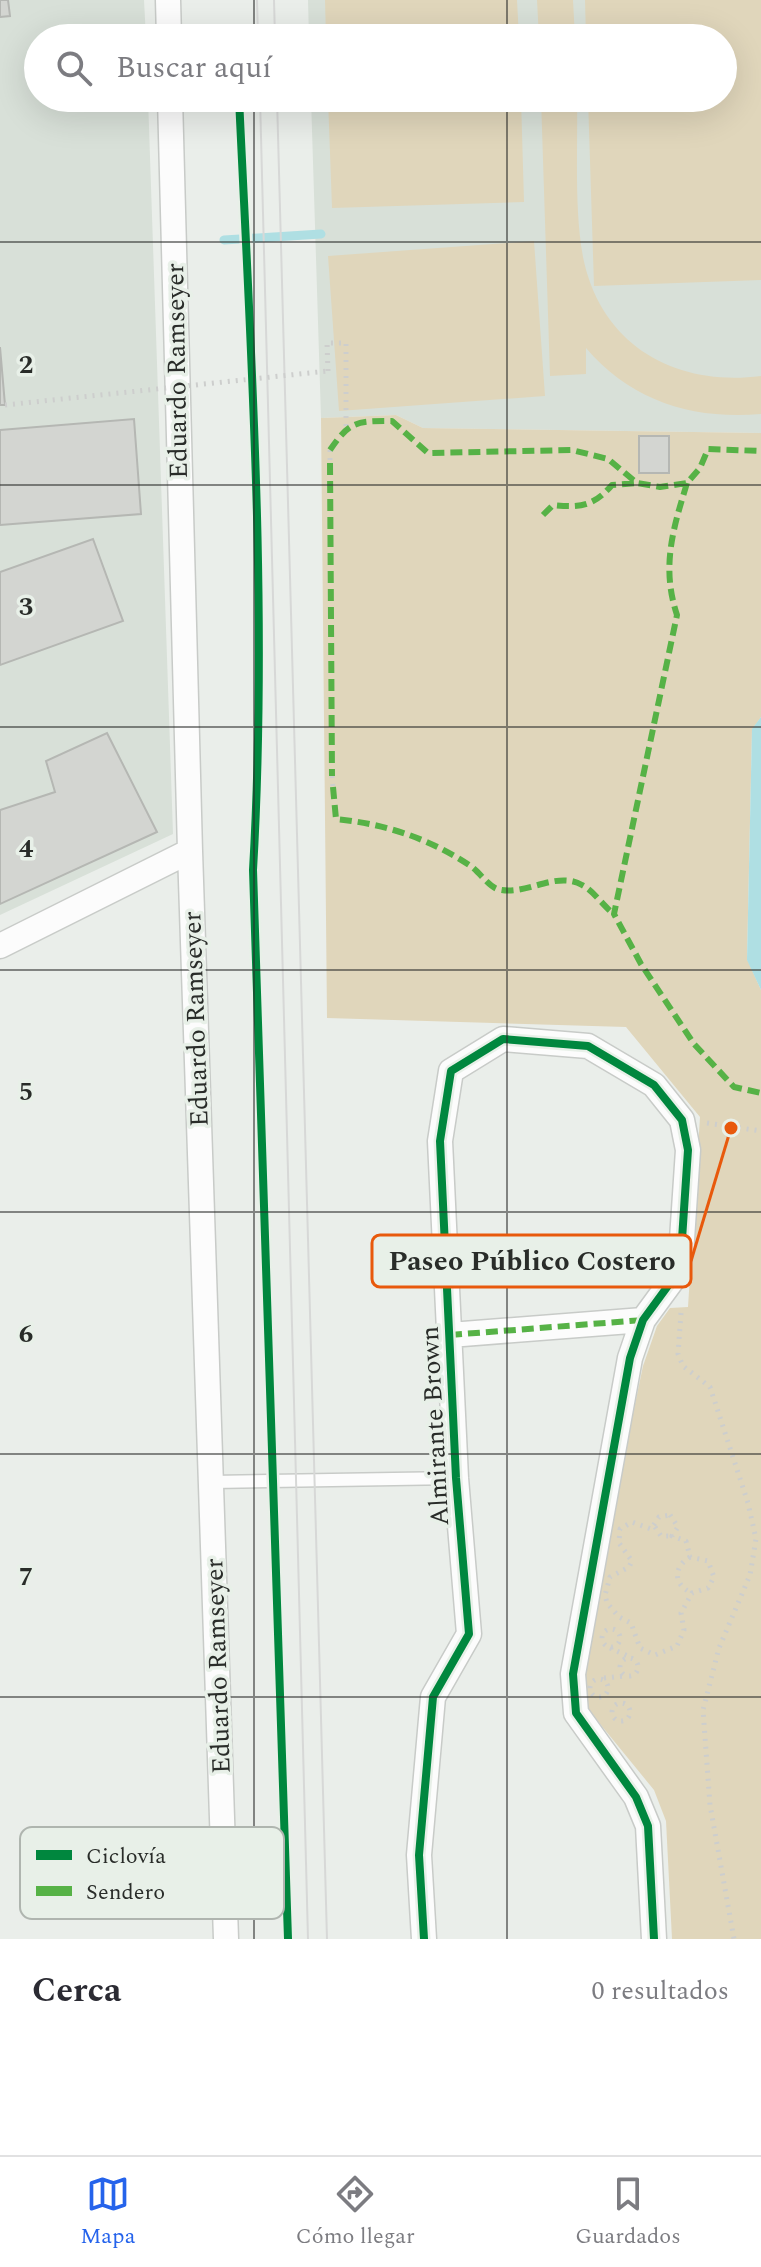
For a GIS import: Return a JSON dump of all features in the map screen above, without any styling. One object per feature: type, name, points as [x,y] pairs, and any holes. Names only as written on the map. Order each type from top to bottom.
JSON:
[{"type":"street","points":[[168,0],[169,24]]},
{"type":"street","name":"Eduardo Ramseyer","points":[[170,112],[190,851],[223,1827]]},
{"type":"street","points":[[0,946],[190,851]]},
{"type":"street","name":"Almirante Brown","points":[[424,1939],[419,1855],[433,1697],[469,1634],[456,1478],[440,1141],[451,1071],[503,1039],[588,1046],[654,1085],[682,1120]]},
{"type":"street","points":[[654,1939],[648,1826],[636,1797],[576,1713],[573,1674],[630,1358],[643,1320],[673,1279],[681,1254],[688,1150],[682,1120]]},
{"type":"street","points":[[450,1335],[643,1320]]},
{"type":"street","name":"Eduardo Ramseyer","points":[[225,1919],[226,1939]]},
{"type":"lane","points":[[213,1482],[456,1478]]},
{"type":"path","points":[[5,405],[328,371],[327,343],[346,343],[346,426]]},
{"type":"path","points":[[252,371],[252,387]]},
{"type":"path","points":[[330,450],[330,463]]},
{"type":"path","points":[[332,776],[333,787]]},
{"type":"path","points":[[682,1120],[761,1131]]},
{"type":"path","points":[[682,1302],[678,1354],[683,1366],[710,1387],[748,1503],[756,1539],[750,1575],[719,1648],[703,1710],[710,1805],[734,1939]]},
{"type":"path","points":[[672,1536],[678,1527],[673,1517],[663,1515],[655,1527],[648,1530],[632,1522],[623,1525],[618,1533],[619,1543],[629,1552],[632,1561],[629,1567],[610,1577],[605,1595],[612,1611],[628,1620],[640,1648],[655,1655],[671,1651],[682,1639],[681,1613],[692,1593],[708,1588],[714,1571],[702,1557],[690,1557],[680,1564],[677,1575],[681,1587],[692,1593]]},
{"type":"path","points":[[655,1527],[661,1536],[672,1536],[688,1544],[690,1557]]},
{"type":"path","points":[[599,1678],[627,1676],[637,1671],[637,1662],[609,1647],[601,1638],[608,1629],[628,1620]]},
{"type":"path","points":[[608,1629],[620,1636],[617,1644],[609,1647]]},
{"type":"path","points":[[627,1676],[620,1665],[625,1658],[632,1658]]},
{"type":"path","points":[[601,1697],[621,1703]]},
{"type":"shaded area","points":[[0,0],[144,0],[145,24],[24,24],[24,112],[148,112],[173,834],[0,915]]},
{"type":"shaded area","points":[[308,0],[761,0],[761,433],[423,428],[396,415],[321,418],[311,112],[737,112],[737,24],[309,24]]},
{"type":"shaded area","points":[[325,0],[517,0],[518,24],[326,24]]},
{"type":"shaded area","points":[[537,0],[573,0],[574,24],[538,24]]},
{"type":"shaded area","points":[[585,0],[761,0],[761,280],[594,286],[588,112],[737,112],[737,24],[586,24]]},
{"type":"shaded area","points":[[329,112],[521,112],[524,202],[332,208]]},
{"type":"shaded area","points":[[541,112],[577,112],[580,238],[592,288],[606,315],[625,337],[647,354],[672,367],[700,375],[730,378],[761,376],[761,414],[711,414],[665,403],[623,382],[586,348],[586,374],[550,376]]},
{"type":"shaded area","points":[[534,241],[545,396],[339,411],[328,256]]},
{"type":"shaded area","points":[[396,415],[423,428],[761,433],[761,717],[752,730],[747,959],[761,990],[761,1939],[672,1939],[666,1821],[654,1790],[587,1708],[582,1657],[643,1366],[657,1326],[670,1308],[688,1307],[700,1117],[626,1027],[327,1018],[321,418]]},
{"type":"water","points":[[761,717],[761,990],[747,960],[752,729]]},
{"type":"building","points":[[0,0],[8,0],[10,16],[0,17]]},
{"type":"building","points":[[0,347],[5,405],[0,405]]},
{"type":"building","points":[[134,419],[141,514],[0,525],[0,430]]},
{"type":"building","points":[[639,436],[669,436],[669,473],[639,473]]},
{"type":"building","points":[[93,539],[123,621],[0,665],[0,572]]},
{"type":"building","points":[[107,733],[157,832],[0,904],[0,810],[55,792],[46,761]]},
{"type":"waterway","points":[[224,240],[321,234]]},
{"type":"tram line","points":[[257,0],[258,24]]},
{"type":"tram line","points":[[274,0],[275,24]]},
{"type":"tram line","points":[[260,112],[308,1939]]},
{"type":"tram line","points":[[277,112],[327,1939]]},
{"type":"marked path","points":[[330,450],[343,433],[355,425],[392,421],[428,453],[572,450],[608,459],[637,483],[660,487],[687,483],[700,468],[708,449],[761,451]]},
{"type":"marked path","points":[[330,463],[332,776]]},
{"type":"marked path","points":[[543,515],[553,505],[586,504],[612,485],[637,483]]},
{"type":"marked path","points":[[687,483],[673,532],[669,564],[677,615],[614,914],[641,964],[694,1044],[734,1087],[761,1093]]},
{"type":"marked path","points":[[333,787],[336,819],[372,824],[422,840],[454,855],[497,889],[518,890],[562,880],[572,881],[586,888],[614,914]]},
{"type":"marked path","points":[[450,1335],[643,1320]]},
{"type":"cycle path","points":[[240,112],[253,387],[258,581],[259,677],[253,870],[288,1939]]},
{"type":"cycle path","points":[[424,1939],[419,1855],[433,1697],[469,1634],[456,1478],[440,1141],[451,1071],[503,1039],[588,1046],[654,1085],[682,1120],[688,1150],[681,1254],[673,1279],[643,1320],[630,1358],[573,1674],[576,1713],[636,1797],[648,1826],[654,1939]]},
{"type":"place","name":"Paseo Público Costero","points":[[731,1128]]}]
